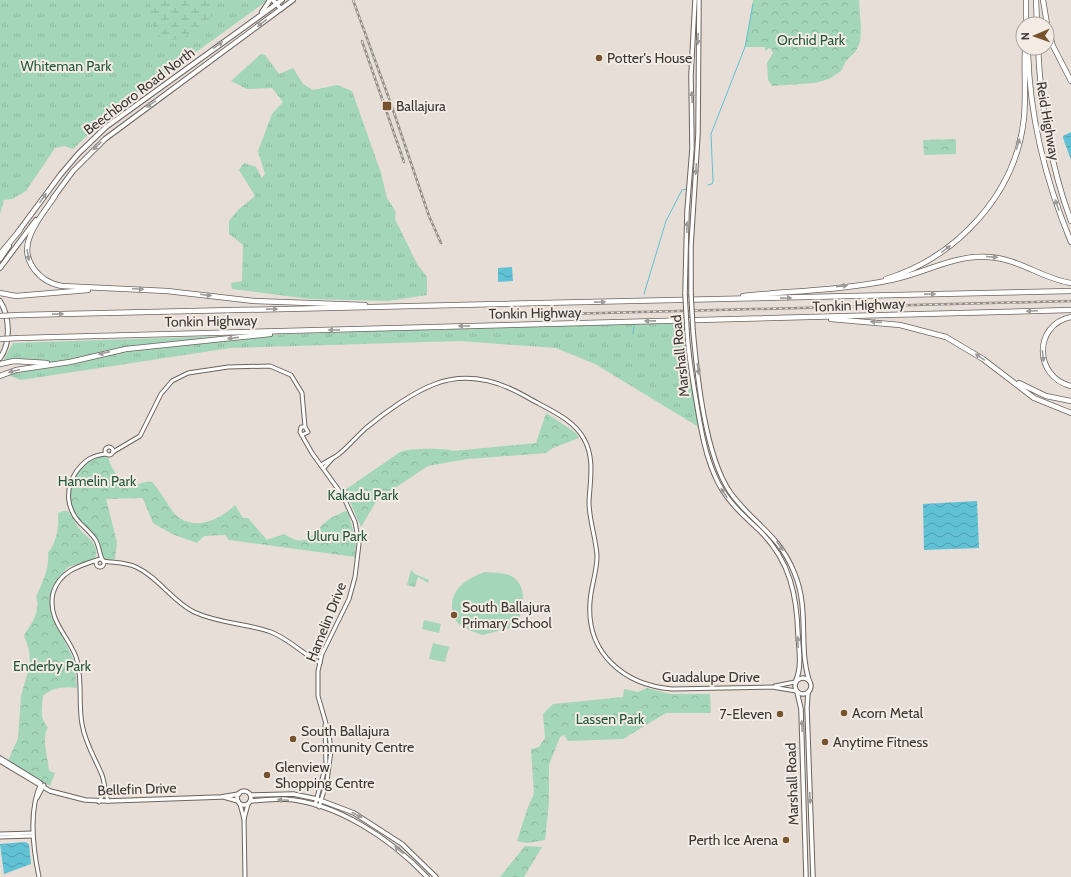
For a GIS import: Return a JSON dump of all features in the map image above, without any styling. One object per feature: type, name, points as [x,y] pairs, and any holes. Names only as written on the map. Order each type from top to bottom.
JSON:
[{"type":"highway","points":[[1026,0],[1026,16]]},
{"type":"highway","points":[[1036,0],[1037,16]]},
{"type":"highway","points":[[1043,0],[1046,16]]},
{"type":"highway","points":[[1055,50],[1071,81]]},
{"type":"highway","points":[[859,284],[894,276],[926,262],[947,249],[965,233],[989,206],[1010,170],[1022,130],[1025,101],[1026,56]]},
{"type":"highway","name":"Reid Highway","points":[[1027,56],[1031,96],[1040,146],[1053,194],[1071,242]]},
{"type":"highway","name":"Reid Highway","points":[[1039,56],[1041,95],[1046,132],[1055,174],[1071,221]]},
{"type":"highway","points":[[55,196],[28,240],[28,254],[33,268],[46,281],[58,286],[167,290],[249,300],[392,307]]},
{"type":"highway","points":[[0,254],[20,230]]},
{"type":"highway","points":[[705,299],[859,284],[901,278],[956,260],[986,257],[1016,262],[1056,279],[1071,283]]},
{"type":"highway","points":[[0,293],[21,296],[108,288]]},
{"type":"highway","name":"Tonkin Highway","points":[[0,316],[1071,291]]},
{"type":"highway","name":"Tonkin Highway","points":[[0,339],[1071,310]]},
{"type":"highway","points":[[1071,317],[1058,322],[1050,329],[1043,343],[1042,354],[1044,364],[1049,373],[1057,380],[1071,386]]},
{"type":"highway","points":[[706,320],[830,319],[915,327],[956,341],[1012,380],[1034,398],[1071,413]]},
{"type":"highway","points":[[0,376],[16,370],[57,364],[143,347],[299,331]]},
{"type":"highway","points":[[0,364],[14,361],[57,364]]},
{"type":"highway","points":[[1012,380],[1046,396],[1071,401]]},
{"type":"main road","points":[[260,15],[270,0]]},
{"type":"main road","points":[[273,0],[278,2],[281,9]]},
{"type":"main road","name":"Beechboro Road North","points":[[0,268],[73,171],[90,153],[127,121],[293,0]]},
{"type":"main road","name":"Marshall Road","points":[[695,0],[691,75],[692,149],[687,211],[685,294],[687,330],[702,429],[714,476],[730,502],[772,546],[785,566],[791,581],[797,614],[799,665],[796,681]]},
{"type":"main road","name":"Marshall Road","points":[[699,0],[698,134],[691,246],[691,294],[693,330],[707,424],[720,473],[740,504],[777,542],[791,564],[797,579],[803,609],[805,666],[809,680]]},
{"type":"main road","name":"Beechboro Road North","points":[[0,259],[61,174],[89,142],[128,110],[278,2]]},
{"type":"main road","points":[[164,85],[176,80],[177,83],[175,87]]},
{"type":"main road","points":[[0,301],[5,312],[7,329],[5,349],[0,358]]},
{"type":"main road","points":[[803,677],[809,680],[811,687],[808,692],[802,694],[796,691],[796,681],[803,677]]},
{"type":"main road","name":"Marshall Road","points":[[796,691],[801,709],[806,877]]},
{"type":"main road","name":"Marshall Road","points":[[808,692],[807,708],[813,877]]},
{"type":"main road","name":"Bellefin Drive","points":[[0,758],[42,785]]},
{"type":"main road","name":"Bellefin Drive","points":[[0,761],[55,792],[99,802],[221,796],[239,794],[246,791],[250,795]]},
{"type":"main road","points":[[428,877],[394,846],[360,824],[317,806],[285,799],[249,803],[250,795],[287,793],[319,800],[354,813],[383,830],[402,844],[436,877]]},
{"type":"main road","points":[[239,794],[239,802]]},
{"type":"main road","name":"Bellefin Drive","points":[[221,796],[239,802],[249,803]]},
{"type":"street","points":[[87,563],[100,567],[101,561],[95,539],[76,518],[71,510],[68,494],[70,482],[89,457],[107,454],[110,455],[132,443],[144,430],[165,388],[176,378],[188,373],[228,367],[260,366],[278,368],[291,375],[302,393],[303,427]]},
{"type":"street","name":"Guadalupe Drive","points":[[324,468],[332,459],[380,417],[415,394],[435,384],[460,378],[480,378],[510,388],[571,423],[584,438],[589,451],[591,466],[590,518],[597,555],[596,572],[590,601],[590,615],[598,643],[613,664],[628,678],[655,688],[772,687],[796,691]]},
{"type":"street","name":"Hamelin Drive","points":[[307,445],[306,434],[308,430],[303,427],[300,431],[307,445],[339,488],[351,512],[358,530],[359,553],[349,599],[321,656],[318,690],[325,725],[326,765],[317,806]]},
{"type":"street","points":[[302,435],[306,434]]},
{"type":"street","points":[[98,455],[111,447],[121,448]]},
{"type":"street","points":[[111,447],[113,452]]},
{"type":"street","points":[[106,449],[107,454]]},
{"type":"street","name":"Guadalupe Drive","points":[[321,465],[332,459]]},
{"type":"street","points":[[97,565],[101,561]]},
{"type":"street","points":[[108,801],[104,792],[102,775],[87,744],[82,725],[76,656],[54,617],[52,607],[55,588],[64,575],[73,568],[87,563],[101,561],[123,562],[138,568],[180,604],[194,612],[212,619],[271,632],[282,636],[308,656],[320,663]]},
{"type":"street","points":[[308,656],[321,656]]},
{"type":"street","name":"Guadalupe Drive","points":[[772,687],[796,681]]},
{"type":"street","points":[[39,877],[33,834],[37,798],[42,785]]},
{"type":"street","points":[[99,802],[104,792]]},
{"type":"street","points":[[239,802],[244,820],[245,877]]},
{"type":"street","points":[[244,820],[249,803]]},
{"type":"street","points":[[0,836],[33,834]]},
{"type":"green space","name":"Whiteman Park","points":[[0,0],[268,0],[109,115],[73,149],[64,146],[55,148],[26,191],[12,199],[4,200],[0,214]]},
{"type":"green space","points":[[151,0],[210,0],[211,17],[189,34],[179,39],[169,40],[161,37],[155,30],[151,18]]},
{"type":"green space","name":"Orchid Park","points":[[753,0],[859,0],[861,29],[860,42],[856,51],[846,61],[841,71],[829,79],[815,83],[772,86],[768,80],[767,63],[773,53],[772,50],[769,48],[765,51],[765,47],[745,47]]},
{"type":"green space","points":[[261,54],[265,55],[279,74],[293,68],[303,84],[313,90],[337,85],[352,91],[381,173],[387,198],[396,212],[395,219],[417,264],[427,277],[427,295],[388,301],[310,299],[232,289],[231,283],[242,281],[243,245],[229,234],[229,221],[238,210],[255,196],[239,170],[244,163],[256,167],[262,178],[265,174],[258,151],[272,114],[283,102],[272,88],[247,89],[231,81]]},
{"type":"green space","points":[[956,139],[956,154],[924,155],[923,140]]},
{"type":"green space","points":[[687,321],[688,340],[702,429],[595,364],[556,348],[460,341],[230,348],[21,380],[4,374],[54,364],[5,363],[4,359],[13,343]]},
{"type":"green space","name":"Kakadu Park","points":[[546,413],[576,433],[579,438],[553,448],[546,453],[467,459],[428,466],[377,500],[361,527],[345,490],[400,452],[426,449],[453,451],[536,443]]},
{"type":"green space","name":"Hamelin Park","points":[[102,455],[108,457],[114,472],[125,482],[136,484],[148,481],[152,482],[173,512],[188,522],[196,523],[213,520],[221,516],[235,505],[243,518],[248,518],[267,540],[284,534],[292,539],[304,540],[309,538],[332,517],[345,511],[348,512],[356,541],[355,557],[229,540],[225,535],[204,536],[197,543],[172,534],[153,523],[142,498],[106,499],[117,542],[115,559],[106,560],[102,557],[98,539],[83,525],[76,515],[71,500],[72,485],[79,470],[91,460]]},
{"type":"green space","name":"Enderby Park","points":[[67,511],[69,513],[78,527],[92,541],[96,549],[96,553],[95,559],[68,567],[55,583],[51,592],[51,614],[74,660],[77,688],[59,688],[50,691],[43,696],[42,716],[48,727],[45,743],[49,771],[55,773],[50,786],[8,761],[18,738],[21,696],[30,664],[29,650],[24,635],[37,612],[36,596],[47,569],[48,553],[54,544],[57,534],[58,513]]},
{"type":"green space","points":[[411,570],[415,574],[429,580],[428,583],[418,577],[415,587],[407,585]]},
{"type":"green space","points":[[485,572],[501,573],[511,576],[517,580],[523,592],[523,600],[521,614],[515,627],[482,635],[469,630],[457,622],[452,611],[452,601],[454,595],[462,585],[473,577]]},
{"type":"green space","points":[[424,620],[441,624],[439,633],[422,629]]},
{"type":"green space","points":[[433,643],[449,647],[445,662],[429,659]]},
{"type":"green space","name":"Lassen Park","points":[[647,688],[670,694],[710,694],[711,713],[666,713],[623,739],[568,741],[564,735],[560,737],[549,765],[549,802],[545,840],[527,843],[517,841],[528,807],[534,794],[531,749],[539,747],[545,738],[543,714],[553,704],[623,697],[624,689],[638,692]]},
{"type":"green space","points":[[525,846],[542,847],[524,877],[500,877]]},
{"type":"water","points":[[1071,132],[1071,160],[1063,136]]},
{"type":"water","points":[[512,267],[513,281],[498,282],[498,268]]},
{"type":"water","points":[[977,501],[979,548],[924,550],[923,504]]},
{"type":"water","points":[[25,842],[29,844],[31,864],[4,874],[0,844]]},
{"type":"waterway","points":[[708,185],[712,184],[713,181],[711,134],[745,47],[753,4]]},
{"type":"waterway","points":[[644,294],[666,221],[682,190],[688,189]]},
{"type":"waterway","points":[[633,334],[634,326]]},
{"type":"railway","points":[[353,0],[391,104],[429,216],[441,243]]},
{"type":"railway","points":[[362,41],[404,162]]},
{"type":"railway","points":[[563,314],[1071,301]]},
{"type":"place","name":"Potter's House","points":[[599,58]]},
{"type":"place","name":"Ballajura","points":[[387,106]]},
{"type":"place","name":"South Ballajura Primary School","points":[[454,615]]},
{"type":"place","name":"Acorn Metal","points":[[844,713]]},
{"type":"place","name":"7-Eleven","points":[[780,714]]},
{"type":"place","name":"South Ballajura Community Centre","points":[[293,739]]},
{"type":"place","name":"Anytime Fitness","points":[[825,742]]},
{"type":"place","name":"Glenview Shopping Centre","points":[[267,775]]},
{"type":"place","name":"Perth Ice Arena","points":[[786,840]]},
{"type":"park label","name":"Uluru Park","points":[[337,536]]}]
